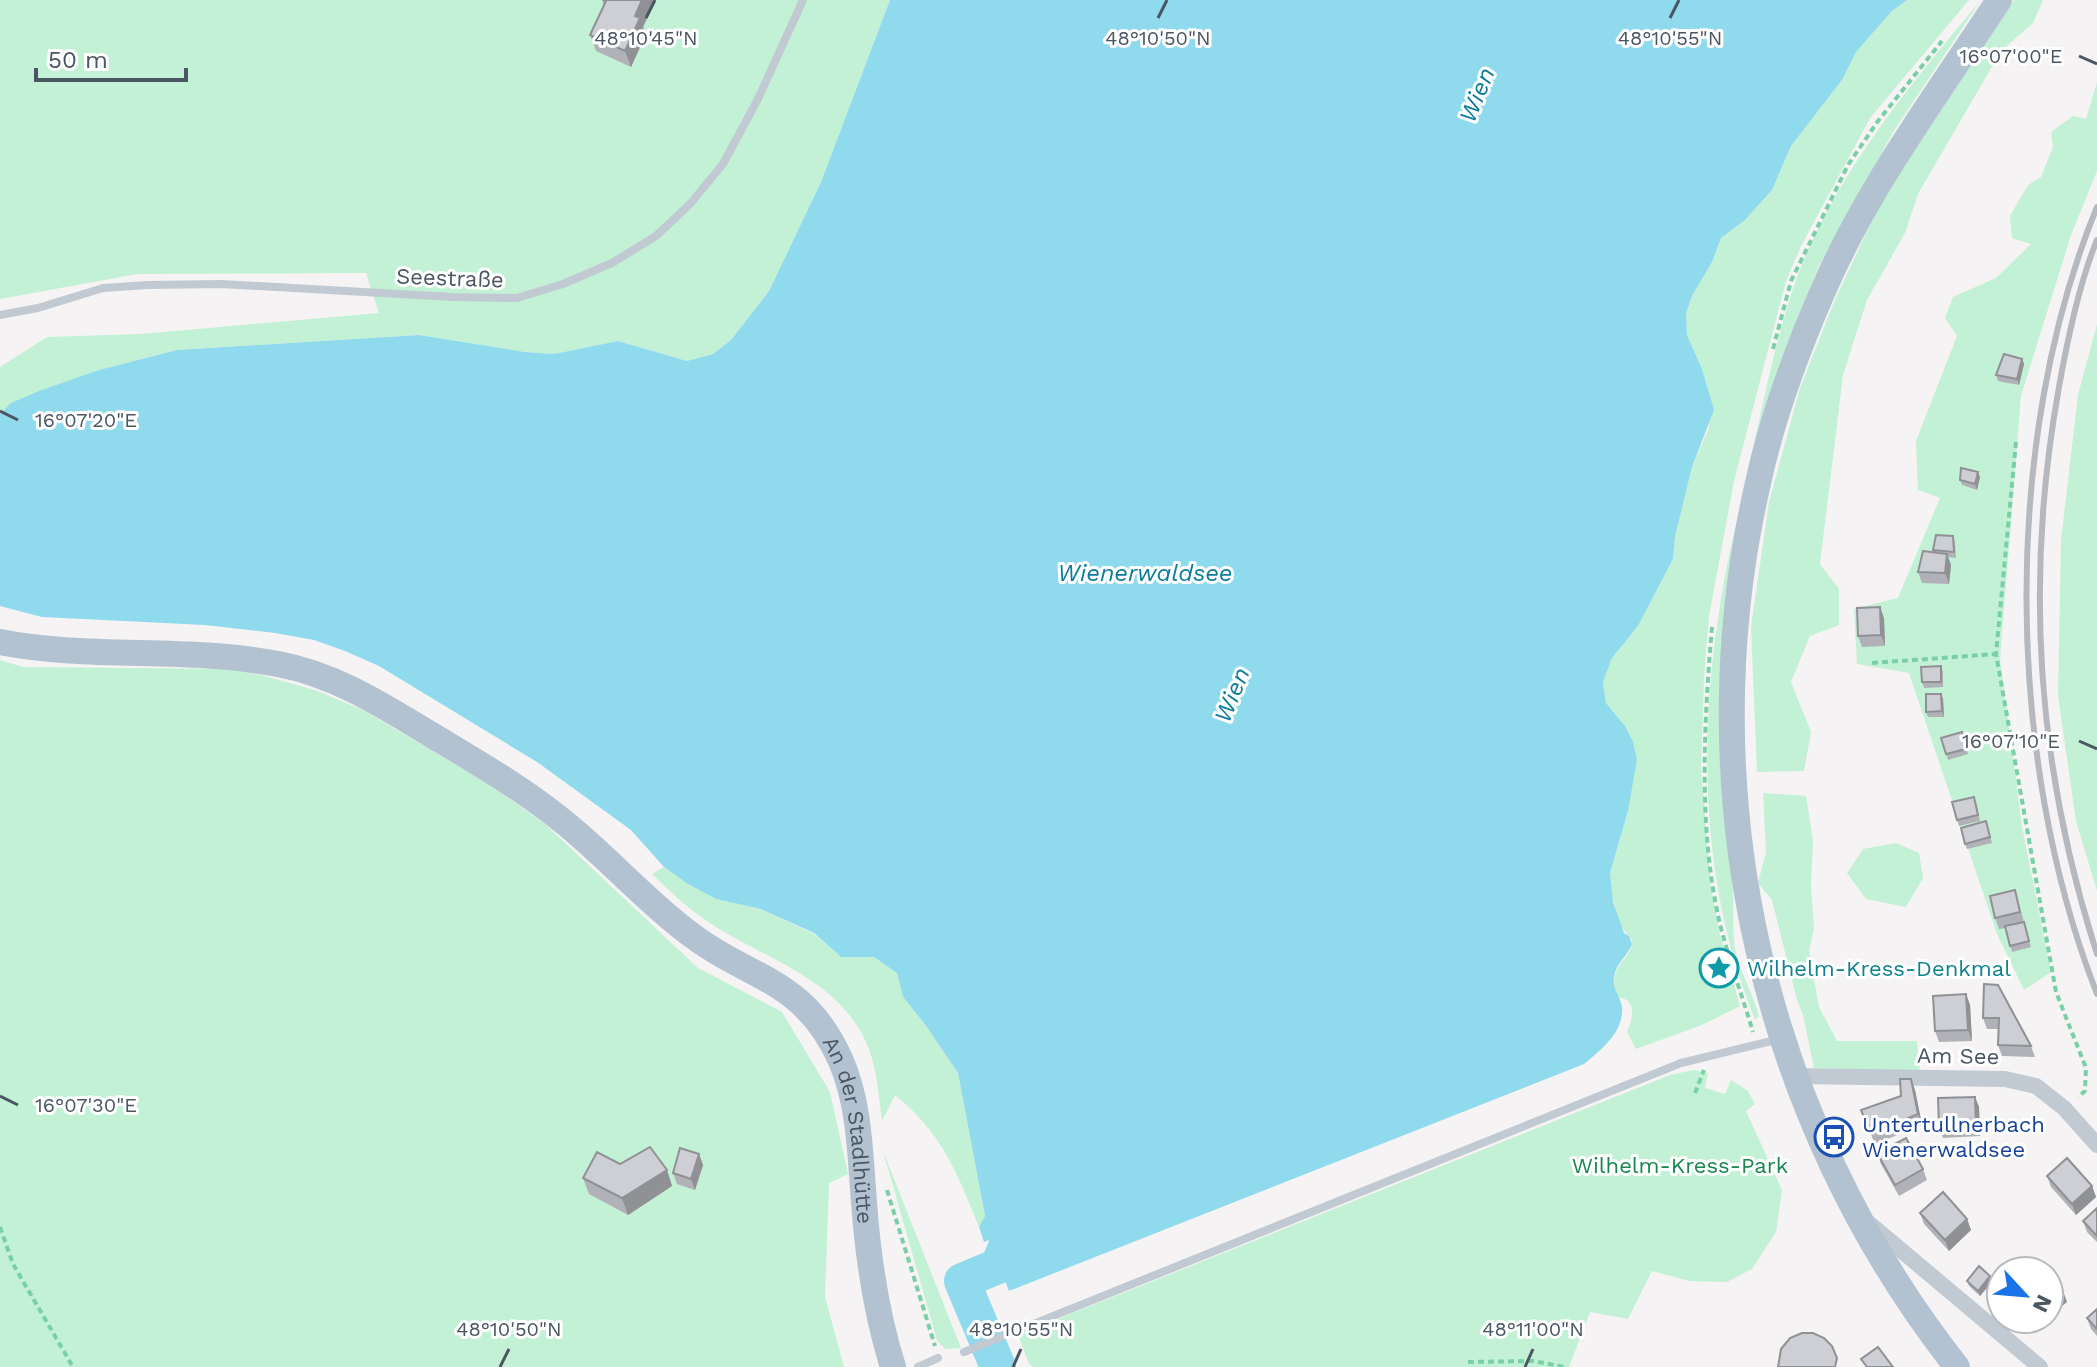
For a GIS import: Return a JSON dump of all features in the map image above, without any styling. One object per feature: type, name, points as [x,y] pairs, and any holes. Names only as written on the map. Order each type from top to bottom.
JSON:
[{"type":"main road","points":[[1957,1367],[1919,1319],[1852,1208],[1827,1158],[1793,1076],[1763,972],[1748,902],[1734,776],[1732,712],[1738,597],[1758,482],[1787,382],[1830,276],[1873,193],[1999,0]]},
{"type":"main road","name":"An der Stadlhütte","points":[[0,642],[65,650],[273,662],[328,677],[407,720],[535,801],[595,849],[658,910],[691,935],[783,987],[805,1006],[824,1029],[842,1063],[857,1124],[873,1286],[880,1325],[893,1367]]},
{"type":"street","name":"Am See","points":[[1793,1076],[2005,1079],[2036,1086],[2064,1108],[2097,1145]]},
{"type":"street","points":[[1852,1208],[2040,1367]]},
{"type":"lane","name":"Seestraße","points":[[0,315],[38,308],[103,288],[148,285],[221,284],[517,298],[563,284],[612,263],[656,236],[690,204],[723,164],[758,99],[803,0]]},
{"type":"lane","points":[[964,1352],[1681,1063],[1781,1039]]},
{"type":"lane","points":[[918,1367],[938,1358]]},
{"type":"path","points":[[2016,442],[1996,654],[2056,992],[2086,1068],[2085,1091],[2075,1099]]},
{"type":"path","points":[[1872,663],[1996,654]]},
{"type":"path","points":[[1695,1093],[1709,1056]]},
{"type":"path","points":[[885,1184],[938,1358]]},
{"type":"path","points":[[0,1227],[13,1264],[73,1367]]},
{"type":"path","points":[[1468,1362],[1533,1361],[1565,1367]]},
{"type":"green space","points":[[0,0],[890,0],[821,182],[769,291],[731,340],[713,354],[687,361],[618,341],[554,354],[419,335],[177,350],[99,370],[0,414],[0,367],[47,337],[141,334],[379,313],[366,273],[137,274],[0,299]]},
{"type":"green space","points":[[1907,0],[1969,0],[1870,118],[1801,246],[1786,281],[1734,481],[1709,616],[1701,768],[1711,887],[1719,931],[1740,1006],[1702,1025],[1636,1049],[1627,1032],[1632,1015],[1631,1005],[1624,998],[1617,997],[1614,986],[1617,970],[1631,948],[1632,940],[1620,925],[1610,888],[1610,873],[1628,811],[1625,726],[1606,703],[1603,682],[1612,658],[1638,626],[1673,559],[1675,537],[1692,467],[1709,428],[1709,393],[1687,335],[1686,315],[1692,296],[1712,262],[1721,238],[1744,221],[1772,190],[1791,146],[1842,80],[1856,52],[1892,11]]},
{"type":"green space","points":[[1981,0],[1895,129],[1818,268],[1780,362],[1746,479],[1789,301],[1823,219],[1870,142],[1924,69]]},
{"type":"green space","points":[[2014,0],[2043,0],[2033,23],[2001,51],[1918,194],[1905,233],[1867,300],[1843,375],[1820,564],[1839,589],[1839,625],[1810,636],[1791,682],[1811,732],[1804,771],[1757,772],[1751,627],[1769,502],[1800,388],[1834,302],[1883,197]]},
{"type":"green space","points":[[2097,82],[2097,171],[2071,235],[2021,396],[2000,659],[2022,826],[2051,972],[2024,990],[1997,934],[1909,673],[1857,664],[1854,609],[1898,598],[1940,498],[1918,490],[1916,441],[1957,336],[1945,318],[1953,297],[1996,278],[2031,244],[2012,238],[2010,216],[2028,185],[2041,177],[2053,147],[2051,132],[2073,116],[2086,119]]},
{"type":"green space","points":[[2097,324],[2097,891],[2076,821],[2058,696],[2061,540],[2078,395]]},
{"type":"green space","points":[[1740,508],[1722,648],[1720,739],[1736,954],[1757,1009],[1759,1017],[1755,1019],[1734,958],[1719,895],[1710,830],[1707,765],[1709,700],[1716,635]]},
{"type":"green space","points":[[0,660],[23,667],[238,669],[315,690],[363,710],[495,788],[546,825],[698,968],[782,1012],[830,1092],[848,1174],[829,1183],[825,1297],[844,1367],[0,1367]]},
{"type":"green space","points":[[1763,793],[1806,796],[1813,840],[1811,887],[1814,928],[1809,951],[1819,1007],[1837,1041],[1917,1041],[1920,1072],[1814,1068],[1772,900],[1758,883],[1766,852]]},
{"type":"green space","points":[[1896,843],[1919,853],[1923,878],[1906,907],[1866,899],[1847,873],[1863,849]]},
{"type":"green space","points":[[664,867],[716,899],[761,909],[814,934],[841,957],[874,957],[897,973],[903,997],[958,1073],[985,1216],[979,1227],[955,1171],[925,1124],[895,1095],[882,1121],[869,1049],[857,1025],[841,1006],[802,975],[689,908],[652,874]]},
{"type":"green space","name":"Wilhelm-Kress-Park","points":[[1694,1070],[1708,1073],[1705,1088],[1725,1094],[1731,1080],[1748,1091],[1755,1104],[1746,1111],[1782,1190],[1776,1232],[1752,1269],[1727,1282],[1689,1281],[1652,1271],[1628,1319],[1590,1312],[1569,1367],[1033,1367],[1029,1364],[1018,1335],[1670,1075]]},
{"type":"green space","points":[[883,1151],[961,1348],[945,1349],[937,1340]]},
{"type":"water","name":"Wienerwaldsee","points":[[890,0],[1907,0],[1892,11],[1856,52],[1842,80],[1791,146],[1772,190],[1744,221],[1721,238],[1686,314],[1687,335],[1702,369],[1714,410],[1692,467],[1675,537],[1673,559],[1638,626],[1612,658],[1603,682],[1606,703],[1625,726],[1637,759],[1628,811],[1610,873],[1613,902],[1624,933],[1632,944],[1614,977],[1622,1007],[1622,1016],[1615,1032],[1584,1064],[1009,1291],[989,1240],[984,1242],[979,1227],[985,1216],[958,1073],[903,997],[897,973],[874,957],[841,957],[814,933],[761,909],[716,899],[688,884],[664,867],[631,830],[537,762],[379,666],[345,651],[314,640],[275,633],[205,625],[42,617],[0,606],[0,414],[11,403],[39,391],[99,370],[177,350],[419,335],[554,354],[618,341],[687,361],[713,354],[731,340],[769,291],[821,182]]},
{"type":"building","points":[[603,0],[642,0],[635,16],[640,18],[625,51],[590,35],[606,1]]},
{"type":"building","points":[[2004,354],[2022,359],[2017,379],[1996,375]]},
{"type":"building","points":[[1961,468],[1978,472],[1975,484],[1960,480]]},
{"type":"building","points":[[1936,535],[1953,536],[1954,552],[1933,550]]},
{"type":"building","points":[[1923,551],[1947,554],[1945,573],[1918,572]]},
{"type":"building","points":[[1880,607],[1881,635],[1858,636],[1857,608]]},
{"type":"building","points":[[1941,666],[1941,682],[1922,682],[1921,667]]},
{"type":"building","points":[[1926,694],[1941,694],[1942,711],[1926,712]]},
{"type":"building","points":[[1962,732],[1966,749],[1946,754],[1941,738]]},
{"type":"building","points":[[1974,797],[1978,815],[1957,820],[1952,802]]},
{"type":"building","points":[[1986,821],[1990,837],[1965,844],[1961,828]]},
{"type":"building","points":[[2015,890],[2020,912],[1995,918],[1990,896]]},
{"type":"building","points":[[2024,922],[2029,941],[2010,946],[2005,926]]},
{"type":"building","points":[[1984,984],[1998,985],[2031,1046],[1998,1045],[1999,1018],[1983,1018]]},
{"type":"building","points":[[1966,994],[1968,1030],[1935,1031],[1933,996]]},
{"type":"building","points":[[1900,1079],[1911,1079],[1918,1114],[1871,1134],[1861,1110],[1901,1096]]},
{"type":"building","points":[[1975,1097],[1976,1126],[1939,1127],[1938,1098]]},
{"type":"building","points":[[1906,1138],[1923,1169],[1895,1185],[1877,1153]]},
{"type":"building","points":[[650,1147],[667,1170],[622,1198],[583,1178],[597,1152],[620,1164]]},
{"type":"building","points":[[680,1148],[699,1154],[691,1179],[673,1173]]},
{"type":"building","points":[[2067,1158],[2092,1186],[2072,1204],[2047,1176]]},
{"type":"building","points":[[1943,1192],[1967,1219],[1945,1240],[1920,1213]]},
{"type":"building","points":[[2097,1208],[2097,1236],[2083,1221]]},
{"type":"building","points":[[1979,1266],[1985,1271],[1985,1282],[1978,1291],[1967,1281]]},
{"type":"building","points":[[2097,1309],[2097,1329],[2087,1318]]},
{"type":"building","points":[[1813,1333],[1832,1346],[1837,1358],[1835,1367],[1778,1367],[1781,1349],[1790,1338]]},
{"type":"building","points":[[1878,1347],[1893,1367],[1867,1367],[1861,1359]]},
{"type":"waterway","name":"Wien","points":[[998,1367],[962,1281],[998,1266],[1017,1221]]},
{"type":"railway","points":[[2097,207],[2066,298],[2044,396],[2031,497],[2026,600],[2031,703],[2045,805],[2067,902],[2097,994]]},
{"type":"railway","points":[[2097,240],[2080,293],[2059,387],[2048,459],[2040,602],[2042,673],[2049,744],[2061,814],[2097,954]]},
{"type":"place","name":"Wilhelm-Kress-Denkmal","points":[[1719,968]]},
{"type":"place","name":"Untertullnerbach Wienerwaldsee","points":[[1834,1137]]}]
